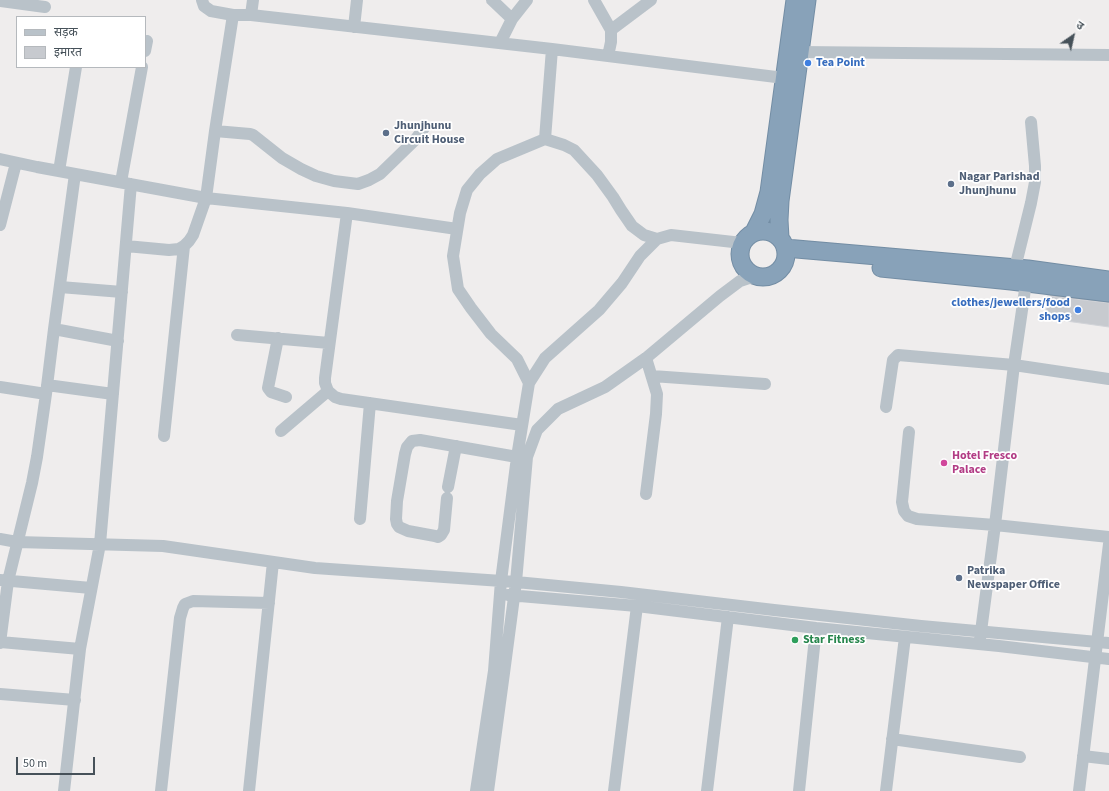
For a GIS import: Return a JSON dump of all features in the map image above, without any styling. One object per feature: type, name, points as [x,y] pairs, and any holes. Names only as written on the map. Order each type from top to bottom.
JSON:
[{"type":"highway","points":[[795,0],[778,135],[769,192],[764,210],[739,254],[745,269],[755,276],[761,277],[771,276],[781,269],[784,248],[779,220],[780,201],[808,0]]},
{"type":"highway","points":[[748,237],[760,230],[767,231],[776,234],[784,248]]},
{"type":"highway","points":[[784,248],[1023,273],[1109,280]]},
{"type":"highway","points":[[1023,273],[1109,293]]},
{"type":"street","points":[[202,0],[204,6],[211,11],[233,15],[250,15],[500,43],[784,78]]},
{"type":"street","points":[[250,15],[253,0]]},
{"type":"street","points":[[354,27],[357,0]]},
{"type":"street","points":[[492,0],[512,19]]},
{"type":"street","points":[[500,43],[512,19],[527,0]]},
{"type":"street","points":[[594,0],[611,30],[611,42],[608,56]]},
{"type":"street","points":[[611,30],[650,0]]},
{"type":"street","points":[[0,1],[45,7]]},
{"type":"street","points":[[126,246],[169,250],[179,249],[189,241],[193,235],[206,198],[233,15]]},
{"type":"street","points":[[545,139],[552,49]]},
{"type":"street","points":[[800,52],[1109,55]]},
{"type":"street","points":[[59,171],[76,68]]},
{"type":"street","points":[[64,791],[80,649],[100,544],[126,246],[126,183],[142,68]]},
{"type":"street","points":[[979,644],[995,525],[1031,203],[1035,182],[1031,122]]},
{"type":"street","points":[[215,131],[254,135],[282,158],[301,170],[334,181],[358,184],[370,180],[380,174],[415,140],[424,128]]},
{"type":"street","points":[[529,383],[517,359],[491,334],[458,289],[453,256],[460,212],[467,190],[480,174],[497,159],[545,139],[564,145],[574,150],[597,175],[632,226],[644,235],[657,239]]},
{"type":"street","points":[[0,159],[206,198],[347,213],[457,229]]},
{"type":"street","points":[[0,225],[16,163]]},
{"type":"street","points":[[75,174],[33,477],[17,542],[4,580],[0,642],[80,649]]},
{"type":"street","points":[[347,213],[324,378],[324,384],[328,391],[335,397],[341,399],[522,425]]},
{"type":"street","points":[[476,791],[494,671],[501,581],[517,457],[529,383],[545,358],[599,310],[622,283],[640,256],[657,239],[671,235],[748,237]]},
{"type":"street","points":[[164,436],[184,246]]},
{"type":"street","points":[[488,791],[516,582],[528,457],[537,430],[558,409],[605,387],[646,358],[740,281],[755,276]]},
{"type":"street","points":[[60,287],[122,292]]},
{"type":"street","points":[[54,329],[118,341]]},
{"type":"street","points":[[237,335],[329,343]]},
{"type":"street","points":[[278,338],[268,388],[271,392],[286,397]]},
{"type":"street","points":[[886,407],[893,360],[898,355],[1014,365],[1109,379]]},
{"type":"street","points":[[646,358],[657,394],[646,494]]},
{"type":"street","points":[[652,376],[765,384]]},
{"type":"street","points":[[0,387],[113,394]]},
{"type":"street","points":[[281,430],[328,391]]},
{"type":"street","points":[[360,519],[370,403]]},
{"type":"street","points":[[909,432],[902,502],[903,508],[908,516],[917,519],[995,525],[1109,538]]},
{"type":"street","points":[[456,446],[448,492],[444,530],[441,535],[438,537],[408,531],[399,527],[396,519],[397,501],[405,454],[409,443],[412,441],[420,440],[456,446],[517,457]]},
{"type":"street","points":[[0,539],[17,542],[163,546],[315,568],[516,582],[621,592],[921,626],[1103,643]]},
{"type":"street","points":[[1079,791],[1095,658],[1103,643],[1109,544]]},
{"type":"street","points":[[249,791],[273,562]]},
{"type":"street","points":[[4,580],[92,588]]},
{"type":"street","points":[[500,594],[637,606],[816,628],[979,644],[1109,659]]},
{"type":"street","points":[[161,791],[180,618],[185,604],[193,600],[269,603]]},
{"type":"street","points":[[614,791],[637,606]]},
{"type":"street","points":[[707,791],[728,617]]},
{"type":"street","points":[[799,791],[816,628]]},
{"type":"street","points":[[886,791],[905,637]]},
{"type":"street","points":[[0,694],[75,700]]},
{"type":"street","points":[[892,739],[1020,757]]},
{"type":"street","points":[[1083,756],[1109,759]]},
{"type":"building","name":"clothes/jewellers/food shops","points":[[1048,296],[1109,303],[1109,327],[1045,318]]},
{"type":"place","name":"Tea Point","points":[[808,63]]},
{"type":"place","name":"Jhunjhunu Circuit House","points":[[386,133]]},
{"type":"place","name":"Nagar Parishad Jhunjhunu","points":[[951,184]]},
{"type":"place","name":"clothes/jewellers/food shops","points":[[1078,310]]},
{"type":"place","name":"Hotel Fresco Palace","points":[[944,463]]},
{"type":"place","name":"Patrika Newspaper Office","points":[[959,578]]},
{"type":"place","name":"Star Fitness","points":[[795,640]]}]
